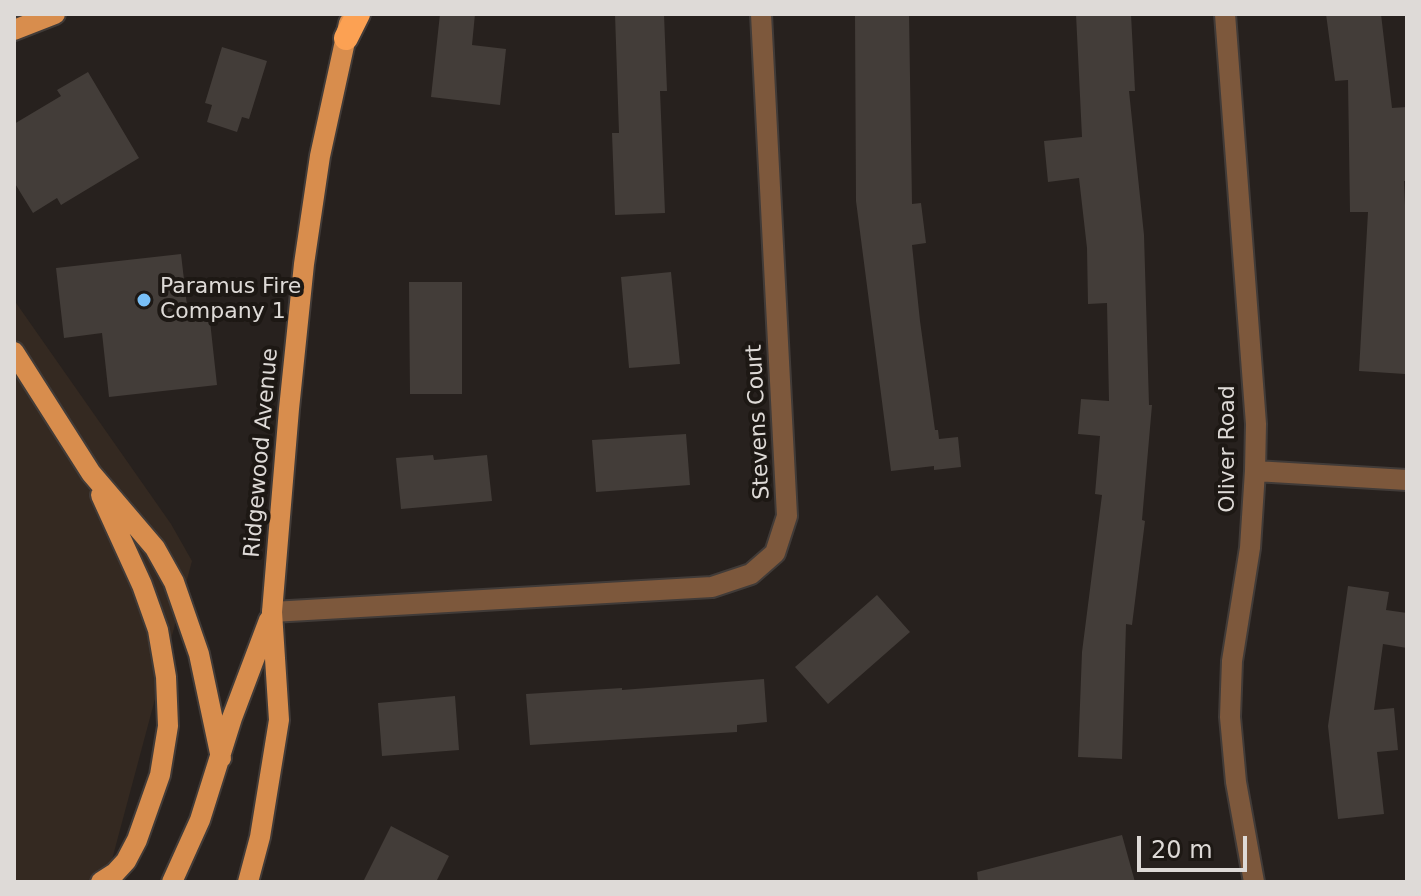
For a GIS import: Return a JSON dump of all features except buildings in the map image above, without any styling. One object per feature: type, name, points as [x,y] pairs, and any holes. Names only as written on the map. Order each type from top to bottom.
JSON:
[{"type":"highway","points":[[348,26],[358,14]]},
{"type":"main road","points":[[14,30],[55,14]]},
{"type":"main road","name":"Ridgewood Avenue","points":[[248,882],[260,837],[279,720],[272,612],[304,264],[320,156],[348,26]]},
{"type":"main road","points":[[14,352],[91,473],[142,585],[158,630],[166,677],[168,726],[160,775],[137,840],[126,861],[101,882]]},
{"type":"main road","points":[[91,473],[155,548],[174,582],[199,654],[221,758]]},
{"type":"main road","name":"Ridgewood Avenue","points":[[172,882],[200,820],[232,718],[272,612]]},
{"type":"street","name":"Stevens Court","points":[[272,612],[712,587],[751,574],[775,553],[787,516],[761,14]]},
{"type":"street","name":"Oliver Road","points":[[1225,14],[1256,424],[1250,548],[1232,661],[1230,717],[1236,782],[1254,882]]},
{"type":"street","points":[[1255,471],[1407,480]]},
{"type":"shaded area","points":[[14,300],[171,524],[192,561],[106,882],[14,882]]},
{"type":"place","name":"Paramus Fire Company 1","points":[[144,300]]}]
